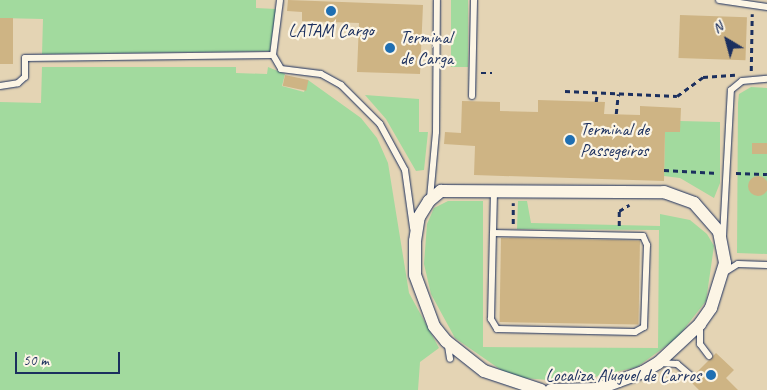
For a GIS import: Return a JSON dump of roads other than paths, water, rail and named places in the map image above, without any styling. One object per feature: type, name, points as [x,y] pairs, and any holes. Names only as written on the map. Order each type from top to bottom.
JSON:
[{"type":"street","points":[[541,390],[499,379],[446,341],[419,292],[415,240],[419,217],[429,201],[441,191],[664,192],[683,196],[702,209],[719,232],[723,248],[724,272],[711,308],[700,324],[658,363],[597,389],[551,390]]},
{"type":"lane","points":[[280,0],[274,55],[281,69],[321,74],[341,85],[380,124],[405,170],[415,240]]},
{"type":"lane","points":[[429,201],[435,172],[437,0]]},
{"type":"lane","points":[[472,96],[474,0]]},
{"type":"lane","points":[[720,0],[767,8]]},
{"type":"lane","points":[[0,86],[18,83],[25,77],[25,58],[274,55]]},
{"type":"lane","points":[[738,264],[723,248],[731,90],[742,81],[767,79]]},
{"type":"lane","points":[[493,233],[618,235],[646,240],[645,322],[640,331],[497,329],[491,319],[493,233],[494,191]]},
{"type":"lane","points":[[724,272],[738,264],[767,265]]},
{"type":"lane","points":[[700,324],[700,344],[709,356]]},
{"type":"lane","points":[[446,341],[450,359]]},
{"type":"lane","points":[[658,363],[678,364],[690,375]]},
{"type":"place","name":"LATAM Cargo","points":[[331,11]]},
{"type":"place","name":"Terminal de Carga","points":[[390,48]]},
{"type":"place","name":"Terminal de Passegeiros","points":[[570,140]]},
{"type":"place","name":"Localiza Aluguel de Carros","points":[[711,375]]}]
